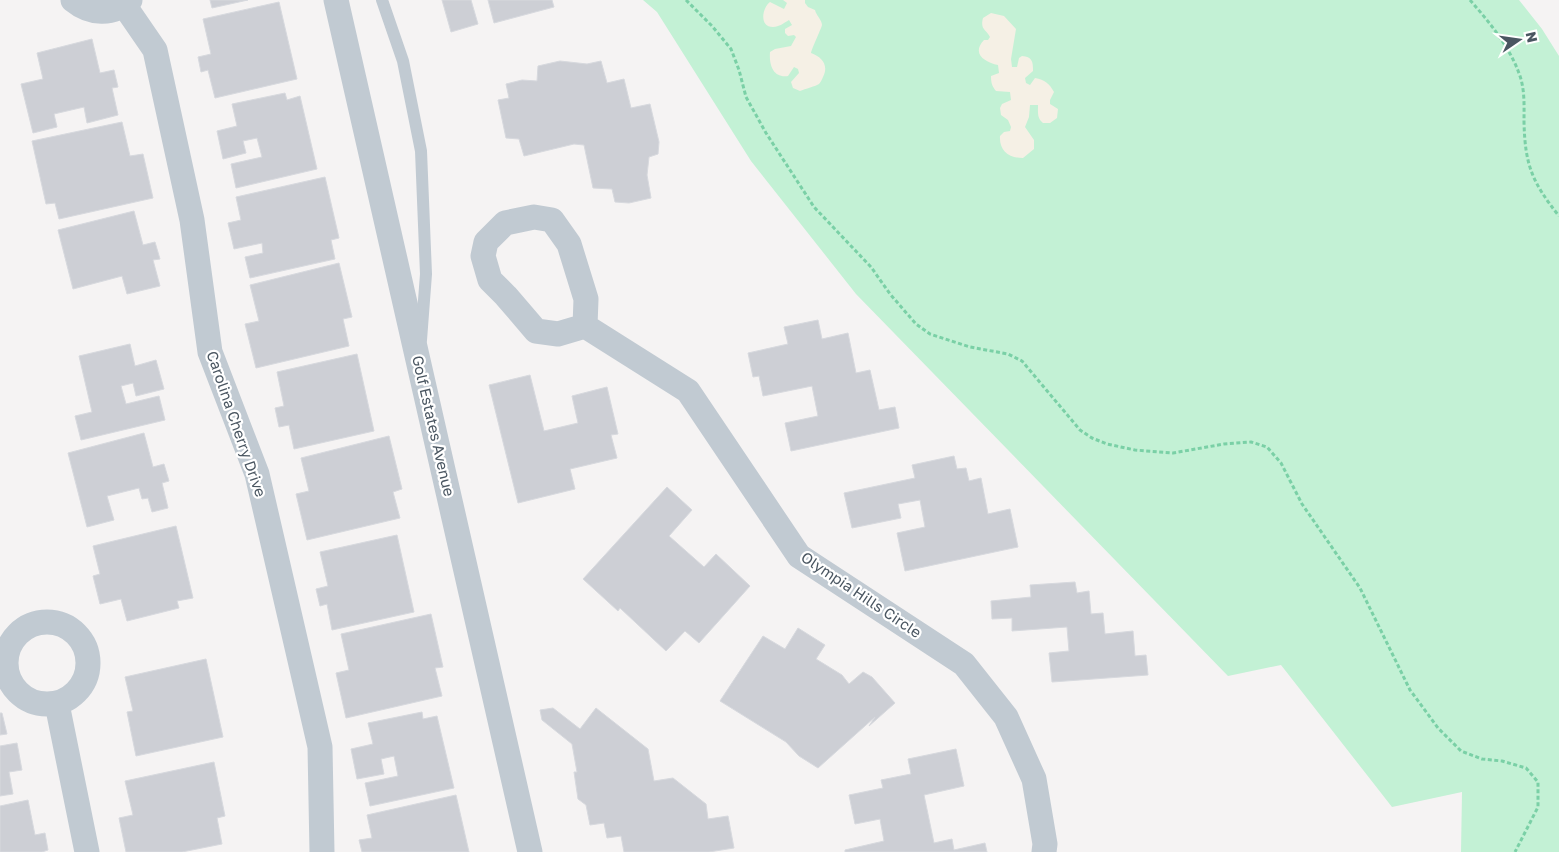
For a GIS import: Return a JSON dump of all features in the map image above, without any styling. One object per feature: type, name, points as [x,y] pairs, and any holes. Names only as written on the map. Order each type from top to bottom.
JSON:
[{"type":"street","name":"Carolina Cherry Drive","points":[[73,0],[85,8],[98,12],[112,10],[127,3],[155,50],[192,220],[210,352],[257,474],[320,747],[322,852]]},
{"type":"street","name":"Golf Estates Avenue","points":[[336,0],[530,852]]},
{"type":"street","points":[[534,217],[552,220],[568,244],[586,299],[584,326],[558,334],[536,331],[490,280],[483,256],[486,242],[505,223],[534,217]]},
{"type":"street","name":"Olympia Hills Circle","points":[[584,326],[688,391],[799,556],[964,664],[1006,716],[1034,779],[1045,844],[1044,852]]},
{"type":"street","points":[[56,704],[87,852]]},
{"type":"lane","points":[[382,0],[403,61],[421,151],[426,274],[419,365]]},
{"type":"path","points":[[686,0],[712,26],[731,49],[746,97],[766,133],[814,207],[866,261],[890,294],[916,324],[930,334],[970,347],[1008,354],[1022,362],[1080,430],[1092,438],[1107,444],[1135,450],[1173,453],[1224,444],[1251,442],[1266,447],[1281,463],[1302,504],[1360,588],[1410,690],[1438,728],[1461,751],[1482,759],[1502,761],[1526,768],[1538,782],[1538,807],[1515,852]]},
{"type":"path","points":[[1470,0],[1488,20],[1514,61],[1521,78],[1523,92],[1527,158],[1534,181],[1559,216]]},
{"type":"green space","points":[[643,0],[1519,0],[1542,29],[1559,56],[1559,852],[1461,852],[1462,792],[1392,807],[1281,665],[1228,676],[856,294],[751,161],[657,12]]},
{"type":"sand","points":[[783,0],[805,0],[808,7],[815,10],[822,23],[811,53],[821,59],[825,65],[825,73],[819,84],[800,91],[793,88],[791,82],[799,73],[798,69],[794,67],[788,76],[779,75],[775,73],[770,62],[770,52],[775,49],[791,46],[796,37],[794,35],[788,36],[785,33],[785,29],[792,25],[789,20],[773,27],[764,21],[763,17],[767,5],[770,2],[784,9],[787,3]]},
{"type":"sand","points":[[991,13],[1004,16],[1016,29],[1011,59],[1012,67],[1017,67],[1019,58],[1022,56],[1028,57],[1032,62],[1033,71],[1025,78],[1026,83],[1030,85],[1035,78],[1046,82],[1054,92],[1050,104],[1058,109],[1057,118],[1050,123],[1043,123],[1039,117],[1038,105],[1030,105],[1029,117],[1025,127],[1034,140],[1034,149],[1023,158],[1009,155],[1001,146],[1000,136],[1004,132],[1010,131],[1011,127],[1008,120],[1001,115],[1000,108],[1002,104],[1011,100],[1010,92],[996,91],[992,84],[991,76],[999,73],[998,65],[988,62],[979,53],[980,45],[990,37],[983,27],[983,18]]},
{"type":"building","points":[[210,0],[248,0],[212,8]]},
{"type":"building","points":[[442,0],[471,0],[478,24],[451,32]]},
{"type":"building","points":[[488,0],[552,0],[554,7],[494,23]]},
{"type":"building","points":[[279,2],[297,79],[215,98],[208,70],[201,72],[198,57],[211,54],[203,19]]},
{"type":"building","points":[[92,39],[100,73],[114,70],[118,87],[112,88],[118,115],[87,123],[84,107],[54,114],[57,127],[33,133],[21,84],[43,79],[37,53]]},
{"type":"building","points":[[560,61],[587,64],[601,61],[607,83],[624,79],[631,108],[650,104],[659,142],[658,154],[649,157],[647,175],[651,198],[629,203],[615,202],[612,189],[593,188],[584,145],[574,144],[524,156],[519,139],[506,138],[498,100],[509,98],[506,84],[522,80],[537,81],[538,66]]},
{"type":"building","points":[[285,93],[287,100],[300,96],[317,169],[236,188],[231,164],[262,157],[257,138],[243,141],[246,153],[223,159],[217,131],[237,126],[232,104]]},
{"type":"building","points":[[122,122],[130,156],[143,154],[153,198],[59,219],[55,203],[46,204],[32,141]]},
{"type":"building","points":[[325,177],[339,238],[331,240],[335,259],[250,278],[245,257],[263,253],[262,243],[234,249],[228,223],[241,220],[236,197]]},
{"type":"building","points":[[134,211],[143,245],[155,242],[160,259],[153,260],[160,286],[127,294],[122,276],[73,289],[58,230]]},
{"type":"building","points":[[339,263],[352,317],[343,319],[349,346],[256,368],[245,324],[259,321],[250,285]]},
{"type":"building","points":[[818,320],[822,339],[848,333],[856,373],[870,370],[879,410],[895,407],[899,428],[791,451],[785,423],[818,416],[812,386],[763,396],[759,376],[753,377],[748,353],[788,344],[784,327]]},
{"type":"building","points":[[130,344],[135,366],[156,360],[164,389],[136,396],[133,383],[121,386],[126,404],[159,396],[165,420],[81,440],[75,416],[92,412],[79,356]]},
{"type":"building","points":[[357,354],[374,431],[294,449],[289,425],[279,427],[275,408],[284,406],[277,372]]},
{"type":"building","points":[[530,375],[544,431],[578,423],[572,396],[607,387],[618,434],[611,435],[617,458],[570,469],[575,489],[518,503],[489,385]]},
{"type":"building","points":[[144,433],[153,467],[164,464],[169,481],[162,483],[168,508],[152,512],[148,498],[142,499],[139,488],[107,496],[114,520],[87,527],[68,453]]},
{"type":"building","points":[[389,436],[402,489],[393,492],[400,518],[307,540],[296,494],[309,491],[301,458]]},
{"type":"building","points":[[954,456],[957,469],[966,468],[969,481],[981,478],[988,514],[1010,509],[1018,547],[905,571],[897,533],[925,527],[920,500],[898,504],[901,518],[852,528],[844,493],[915,478],[912,465]]},
{"type":"building","points":[[667,487],[692,510],[669,536],[704,567],[716,554],[750,586],[699,643],[685,631],[666,651],[620,608],[618,611],[583,579]]},
{"type":"building","points":[[176,526],[193,598],[177,601],[179,608],[127,621],[121,599],[100,604],[93,576],[100,574],[93,546]]},
{"type":"building","points":[[397,535],[414,612],[332,630],[327,604],[320,606],[316,589],[328,586],[320,552]]},
{"type":"building","points":[[1075,582],[1077,593],[1089,591],[1091,614],[1103,613],[1105,634],[1133,631],[1135,656],[1146,655],[1148,675],[1052,682],[1049,653],[1069,651],[1067,627],[1012,631],[1012,618],[992,619],[991,601],[1031,597],[1030,585]]},
{"type":"building","points":[[431,614],[443,667],[435,668],[442,696],[346,718],[336,673],[349,670],[341,634]]},
{"type":"building","points":[[798,628],[825,645],[816,659],[842,675],[849,684],[863,672],[872,677],[895,703],[869,726],[875,717],[818,768],[799,756],[786,742],[720,701],[763,636],[785,649]]},
{"type":"building","points":[[206,659],[223,737],[136,756],[127,712],[133,711],[125,677]]},
{"type":"building","points":[[553,708],[580,729],[596,708],[648,749],[654,781],[673,778],[706,804],[708,819],[728,816],[734,848],[709,852],[624,852],[621,836],[607,838],[604,823],[590,825],[586,805],[578,799],[574,772],[577,772],[572,744],[542,720],[540,710]]},
{"type":"building","points":[[422,712],[423,719],[437,716],[454,788],[370,806],[365,783],[398,776],[394,756],[381,759],[384,774],[357,779],[351,749],[373,744],[368,723]]},
{"type":"building","points":[[0,713],[2,713],[7,734],[0,735]]},
{"type":"building","points":[[17,743],[22,770],[9,772],[13,794],[0,796],[0,746]]},
{"type":"building","points":[[956,749],[964,786],[924,795],[934,843],[952,839],[954,850],[985,843],[987,852],[845,852],[845,850],[884,841],[880,819],[855,824],[849,795],[883,788],[881,780],[911,774],[908,759]]},
{"type":"building","points":[[214,762],[225,816],[217,818],[222,844],[182,852],[126,852],[119,818],[133,815],[125,781]]},
{"type":"building","points":[[456,795],[469,852],[362,852],[359,840],[372,838],[367,815]]},
{"type":"building","points":[[28,800],[35,835],[45,833],[48,850],[42,852],[0,852],[0,806]]}]
